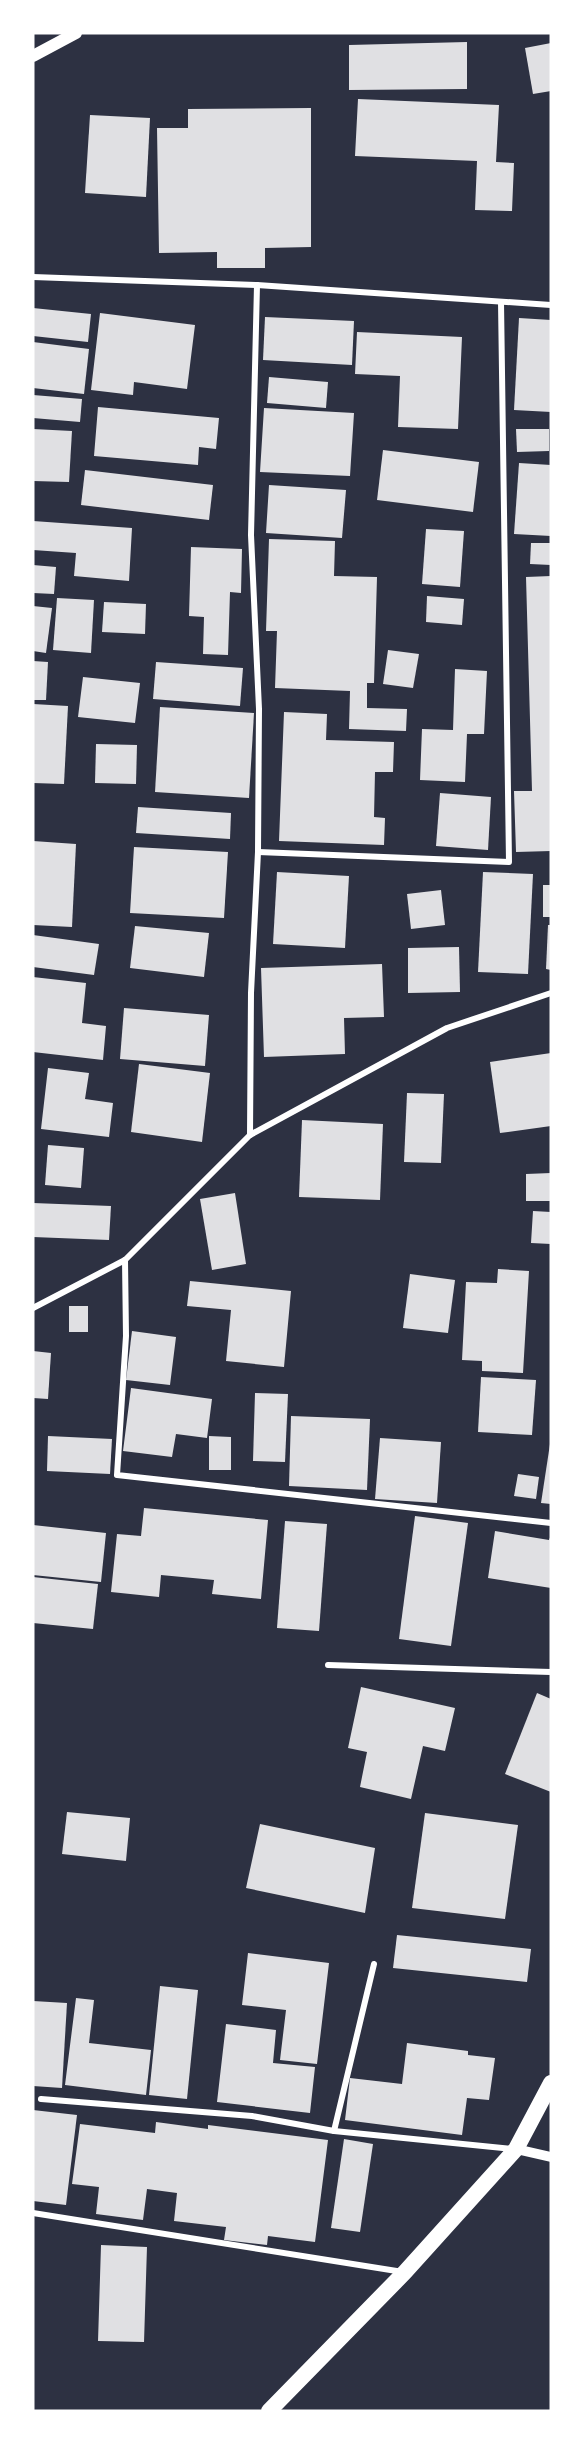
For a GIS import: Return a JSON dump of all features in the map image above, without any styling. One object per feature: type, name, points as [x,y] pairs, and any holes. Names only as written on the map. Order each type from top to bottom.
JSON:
[{"type":"highway","points":[[269,2411],[405,2272],[516,2149],[551,2084]]},
{"type":"main road","points":[[33,56],[76,33]]},
{"type":"street","points":[[33,277],[257,285],[551,305]]},
{"type":"street","points":[[250,1135],[251,993],[258,852],[259,709],[251,535],[257,285]]},
{"type":"street","points":[[258,852],[509,862],[501,302]]},
{"type":"street","points":[[33,1308],[125,1260],[250,1135],[447,1028],[551,993]]},
{"type":"street","points":[[125,1260],[126,1336],[117,1475],[551,1523]]},
{"type":"street","points":[[328,1665],[551,1672]]},
{"type":"street","points":[[334,2131],[374,1964]]},
{"type":"street","points":[[41,2099],[252,2116],[334,2131],[516,2149],[551,2157]]},
{"type":"street","points":[[33,2213],[405,2272]]},
{"type":"building","points":[[467,42],[467,89],[349,90],[349,45]]},
{"type":"building","points":[[551,43],[551,91],[533,94],[525,48]]},
{"type":"building","points":[[358,99],[499,105],[496,162],[514,163],[512,211],[475,210],[477,161],[355,156]]},
{"type":"building","points":[[311,108],[311,247],[265,248],[265,268],[217,268],[217,252],[159,253],[157,128],[188,128],[188,109]]},
{"type":"building","points":[[90,115],[150,118],[146,197],[85,193]]},
{"type":"building","points":[[33,308],[91,314],[88,342],[33,336]]},
{"type":"building","points":[[100,313],[195,325],[187,389],[134,382],[133,395],[91,390]]},
{"type":"building","points":[[265,317],[354,321],[352,365],[263,360]]},
{"type":"building","points":[[519,318],[551,320],[551,412],[514,410]]},
{"type":"building","points":[[357,332],[462,337],[458,429],[398,427],[400,376],[355,374]]},
{"type":"building","points":[[33,342],[89,349],[84,394],[33,388]]},
{"type":"building","points":[[269,377],[328,382],[326,408],[267,403]]},
{"type":"building","points":[[33,395],[82,399],[80,422],[33,418]]},
{"type":"building","points":[[98,407],[219,418],[216,449],[199,447],[198,465],[94,456]]},
{"type":"building","points":[[264,408],[354,413],[350,476],[260,472]]},
{"type":"building","points":[[33,429],[72,431],[69,482],[33,481]]},
{"type":"building","points":[[516,429],[549,429],[549,451],[517,452]]},
{"type":"building","points":[[383,450],[479,462],[473,512],[377,500]]},
{"type":"building","points":[[519,463],[551,465],[551,536],[514,534]]},
{"type":"building","points":[[85,470],[213,485],[209,520],[81,505]]},
{"type":"building","points":[[269,485],[346,490],[342,538],[266,533]]},
{"type":"building","points":[[33,521],[132,528],[129,581],[74,576],[76,553],[33,550]]},
{"type":"building","points":[[426,529],[464,531],[460,587],[422,584]]},
{"type":"building","points":[[269,539],[335,541],[334,576],[377,577],[374,683],[367,683],[367,708],[407,709],[406,731],[349,729],[350,691],[275,688],[277,631],[266,631]]},
{"type":"building","points":[[531,543],[551,543],[551,565],[530,564]]},
{"type":"building","points":[[191,547],[242,549],[241,593],[230,592],[228,655],[203,654],[204,617],[189,616]]},
{"type":"building","points":[[33,565],[56,567],[54,594],[33,593]]},
{"type":"building","points":[[551,576],[551,851],[516,852],[514,791],[532,791],[526,577]]},
{"type":"building","points":[[427,596],[464,599],[462,625],[426,622]]},
{"type":"building","points":[[57,598],[94,600],[91,653],[53,650]]},
{"type":"building","points":[[104,602],[146,604],[145,634],[102,632]]},
{"type":"building","points":[[33,606],[52,608],[46,653],[33,651]]},
{"type":"building","points":[[388,650],[419,654],[413,688],[383,684]]},
{"type":"building","points":[[33,661],[48,662],[46,700],[33,700]]},
{"type":"building","points":[[156,662],[243,668],[240,706],[153,699]]},
{"type":"building","points":[[455,669],[487,671],[484,734],[467,734],[465,782],[420,780],[422,729],[453,730]]},
{"type":"building","points":[[83,677],[140,683],[135,723],[78,717]]},
{"type":"building","points":[[33,704],[68,706],[64,784],[33,783]]},
{"type":"building","points":[[160,707],[254,713],[249,798],[155,792]]},
{"type":"building","points":[[284,712],[327,714],[326,740],[394,742],[393,772],[375,772],[374,817],[385,818],[384,845],[279,841]]},
{"type":"building","points":[[96,744],[137,745],[136,784],[95,783]]},
{"type":"building","points":[[440,793],[491,797],[488,850],[436,846]]},
{"type":"building","points":[[138,807],[231,813],[230,839],[136,833]]},
{"type":"building","points":[[33,841],[76,844],[72,927],[33,925]]},
{"type":"building","points":[[134,847],[228,852],[224,918],[130,913]]},
{"type":"building","points":[[277,872],[349,876],[345,948],[273,944]]},
{"type":"building","points":[[483,872],[533,874],[528,974],[478,972]]},
{"type":"building","points":[[543,885],[551,885],[551,917],[543,917]]},
{"type":"building","points":[[441,890],[445,925],[411,929],[407,894]]},
{"type":"building","points":[[548,925],[551,925],[551,970],[546,969]]},
{"type":"building","points":[[135,926],[209,933],[204,977],[130,968]]},
{"type":"building","points":[[33,935],[99,944],[94,975],[33,967]]},
{"type":"building","points":[[459,947],[460,992],[408,993],[408,948]]},
{"type":"building","points":[[382,964],[384,1017],[344,1018],[345,1054],[264,1057],[261,968]]},
{"type":"building","points":[[33,977],[86,983],[82,1023],[106,1026],[103,1060],[33,1052]]},
{"type":"building","points":[[124,1008],[209,1015],[205,1066],[120,1059]]},
{"type":"building","points":[[551,1053],[551,1126],[500,1133],[490,1062]]},
{"type":"building","points":[[139,1064],[210,1073],[202,1142],[131,1132]]},
{"type":"building","points":[[48,1068],[89,1073],[85,1099],[113,1103],[109,1137],[41,1129]]},
{"type":"building","points":[[407,1093],[444,1094],[441,1163],[404,1162]]},
{"type":"building","points":[[302,1120],[383,1124],[380,1200],[299,1197]]},
{"type":"building","points":[[48,1145],[84,1148],[81,1188],[45,1185]]},
{"type":"building","points":[[551,1173],[551,1201],[526,1201],[526,1174]]},
{"type":"building","points":[[235,1193],[246,1264],[212,1270],[200,1199]]},
{"type":"building","points":[[33,1203],[111,1206],[109,1240],[33,1237]]},
{"type":"building","points":[[533,1211],[551,1212],[551,1244],[531,1243]]},
{"type":"building","points":[[498,1269],[529,1271],[523,1373],[482,1371],[482,1361],[462,1360],[466,1282],[497,1283]]},
{"type":"building","points":[[410,1274],[455,1280],[448,1333],[403,1328]]},
{"type":"building","points":[[190,1281],[291,1291],[284,1367],[226,1361],[231,1310],[187,1306]]},
{"type":"building","points":[[69,1306],[88,1306],[88,1332],[69,1332]]},
{"type":"building","points":[[132,1331],[176,1337],[170,1385],[126,1380]]},
{"type":"building","points":[[33,1351],[51,1353],[48,1399],[33,1398]]},
{"type":"building","points":[[481,1377],[536,1380],[532,1435],[478,1432]]},
{"type":"building","points":[[131,1388],[212,1399],[207,1438],[176,1434],[172,1457],[123,1451]]},
{"type":"building","points":[[255,1393],[288,1394],[285,1462],[253,1461]]},
{"type":"building","points":[[291,1416],[370,1419],[367,1490],[289,1486]]},
{"type":"building","points":[[48,1436],[112,1439],[110,1474],[47,1471]]},
{"type":"building","points":[[209,1436],[231,1437],[231,1470],[209,1470]]},
{"type":"building","points":[[380,1438],[441,1442],[437,1503],[375,1499]]},
{"type":"building","points":[[551,1445],[551,1504],[541,1503]]},
{"type":"building","points":[[518,1474],[539,1477],[536,1499],[514,1496]]},
{"type":"building","points":[[144,1508],[268,1520],[261,1599],[212,1594],[214,1580],[161,1575],[159,1597],[111,1592],[117,1534],[141,1536]]},
{"type":"building","points":[[415,1516],[468,1523],[451,1646],[399,1639]]},
{"type":"building","points":[[285,1521],[327,1524],[319,1631],[277,1628]]},
{"type":"building","points":[[33,1525],[106,1533],[101,1582],[33,1575]]},
{"type":"building","points":[[495,1531],[549,1540],[551,1535],[551,1588],[488,1578]]},
{"type":"building","points":[[33,1577],[98,1584],[93,1629],[33,1623]]},
{"type":"building","points":[[361,1687],[455,1708],[445,1751],[423,1746],[411,1799],[360,1787],[367,1752],[348,1748]]},
{"type":"building","points":[[537,1693],[551,1699],[551,1792],[505,1774]]},
{"type":"building","points":[[67,1812],[130,1818],[126,1861],[62,1854]]},
{"type":"building","points":[[425,1813],[518,1825],[505,1919],[412,1908]]},
{"type":"building","points":[[260,1824],[375,1848],[365,1913],[246,1888]]},
{"type":"building","points":[[397,1935],[531,1949],[527,1982],[393,1968]]},
{"type":"building","points":[[248,1953],[329,1963],[317,2064],[280,2060],[286,2010],[242,2005]]},
{"type":"building","points":[[160,1986],[198,1990],[187,2099],[149,2095]]},
{"type":"building","points":[[76,1998],[94,2000],[89,2043],[151,2050],[146,2095],[65,2085]]},
{"type":"building","points":[[33,2001],[67,2003],[62,2088],[33,2086]]},
{"type":"building","points":[[226,2024],[276,2030],[273,2063],[315,2067],[310,2113],[217,2102]]},
{"type":"building","points":[[407,2043],[468,2051],[468,2055],[495,2058],[489,2100],[467,2098],[462,2135],[345,2120],[350,2078],[402,2084]]},
{"type":"building","points":[[33,2110],[77,2115],[66,2205],[33,2201]]},
{"type":"building","points":[[156,2122],[208,2129],[208,2125],[328,2140],[315,2242],[268,2236],[267,2245],[224,2240],[226,2227],[174,2221],[177,2193],[147,2189],[143,2220],[96,2214],[99,2187],[72,2184],[80,2124],[155,2133]]},
{"type":"building","points":[[344,2139],[373,2144],[360,2232],[331,2228]]},
{"type":"building","points":[[101,2245],[147,2247],[144,2342],[98,2341]]}]
